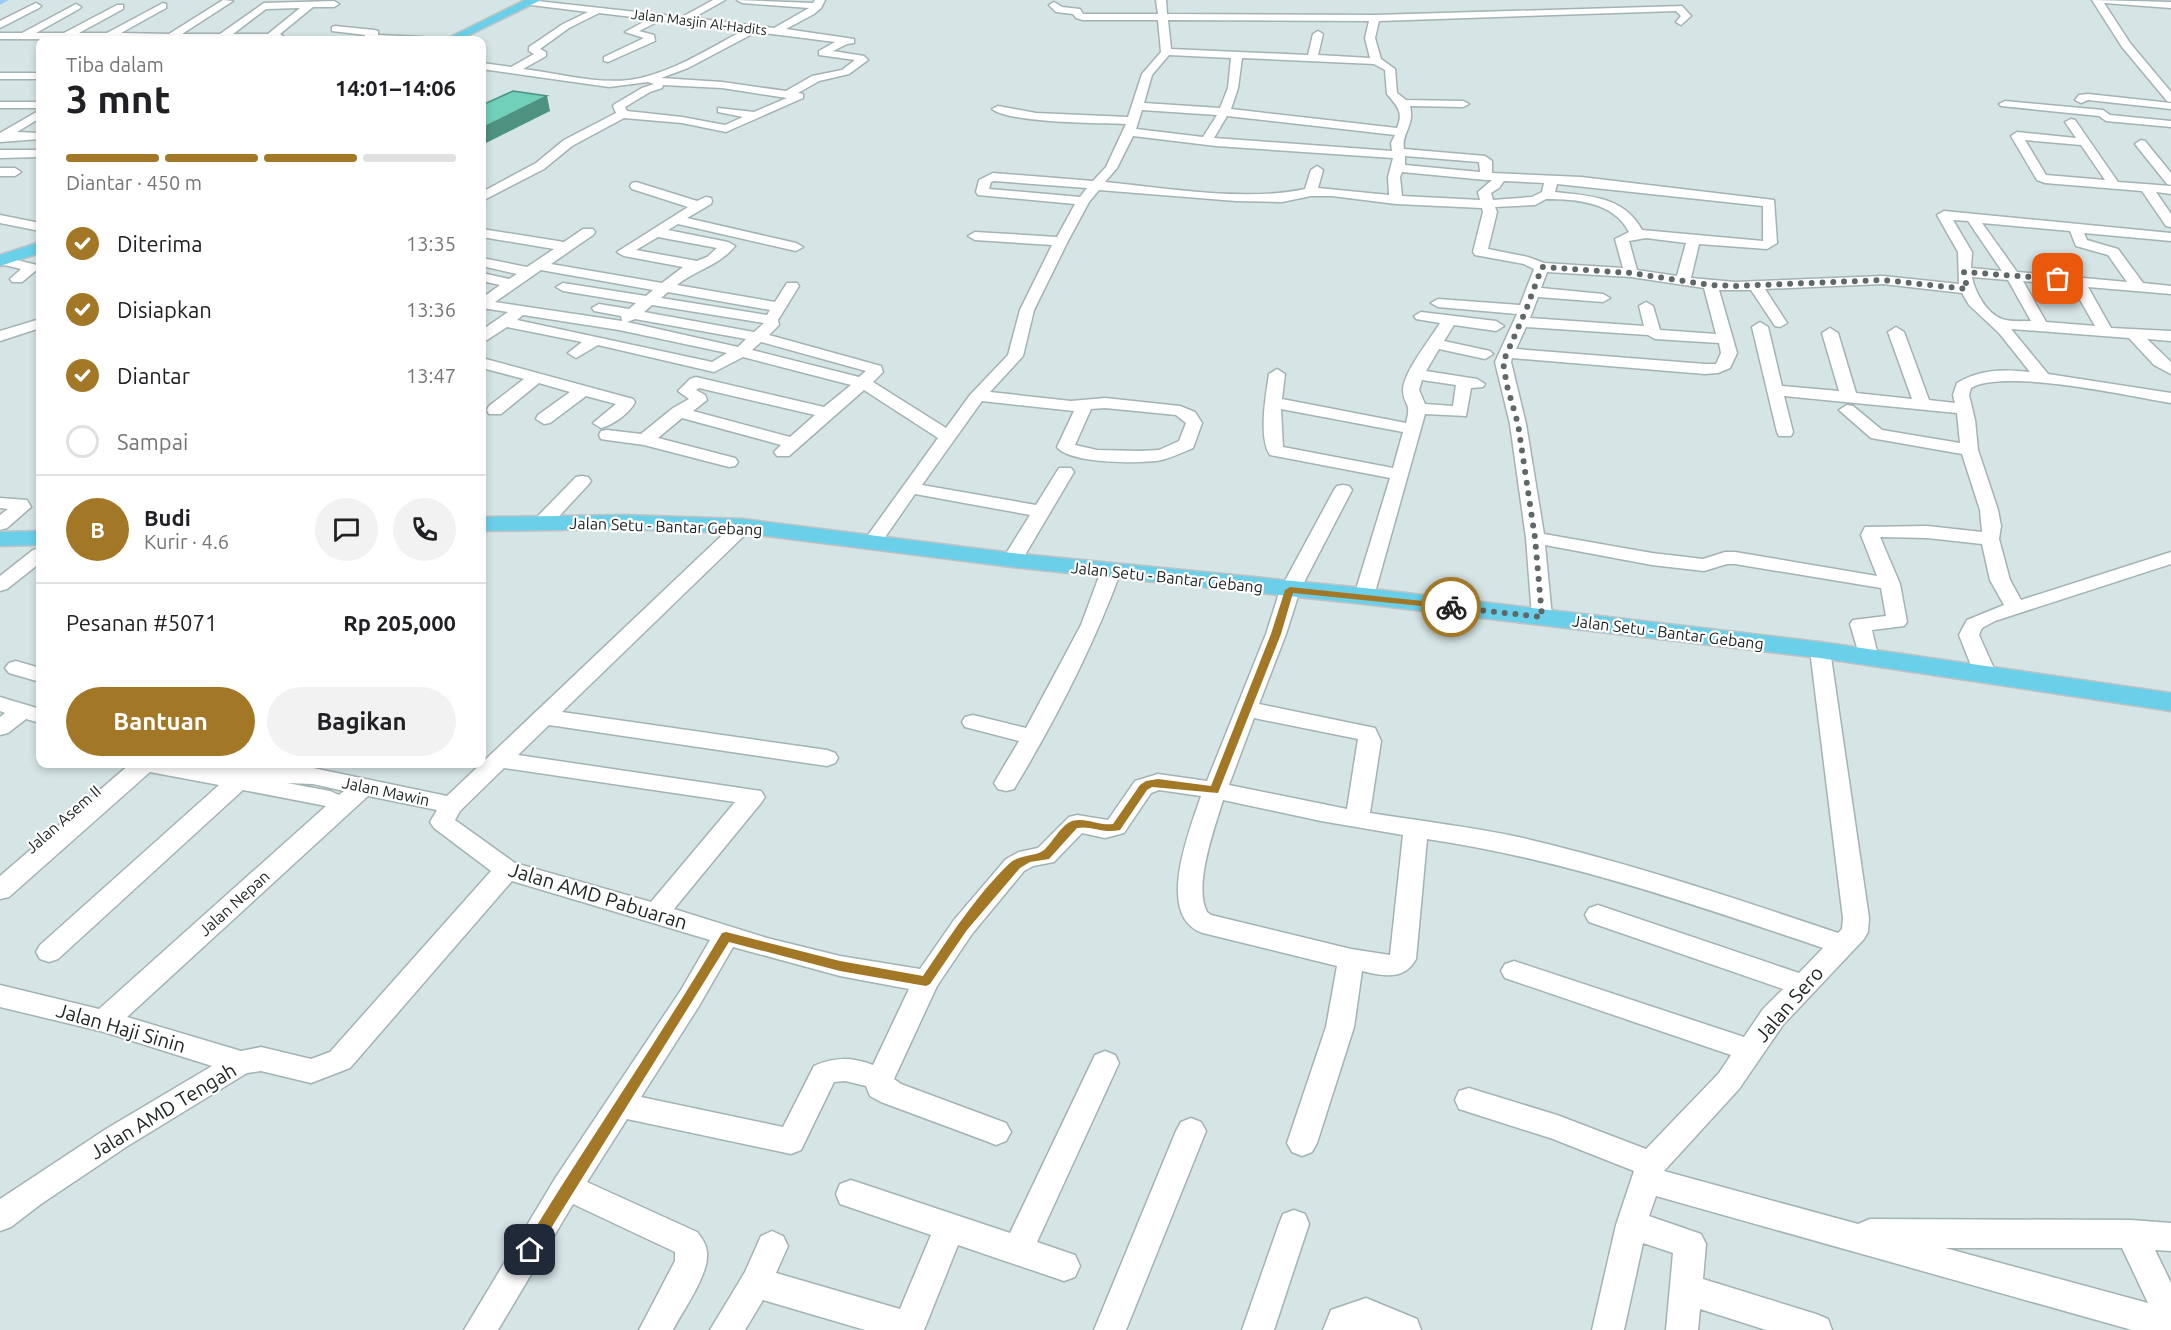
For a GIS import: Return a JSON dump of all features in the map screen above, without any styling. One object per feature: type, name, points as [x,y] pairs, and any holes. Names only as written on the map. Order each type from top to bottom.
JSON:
[{"type":"main road","points":[[459,36],[533,1]]},
{"type":"main road","points":[[0,261],[36,249]]},
{"type":"main road","name":"Jalan Setu - Bantar Gebang","points":[[486,524],[624,522],[743,526],[1012,560],[1364,596],[1820,650],[2171,702]]},
{"type":"main road","points":[[0,539],[36,538]]},
{"type":"street","points":[[683,21],[720,0]]},
{"type":"street","points":[[742,0],[819,3]]},
{"type":"street","points":[[872,542],[947,436],[978,396],[1015,356],[1027,310],[1061,241],[1083,201],[1111,168],[1130,127],[1147,74],[1166,52],[1161,0]]},
{"type":"street","points":[[2097,0],[2171,5]]},
{"type":"street","points":[[2097,0],[2112,13],[2126,45],[2171,99]]},
{"type":"street","points":[[166,36],[213,1],[231,1]]},
{"type":"street","points":[[167,36],[231,1]]},
{"type":"street","name":"Jalan Masjin Al-Hadits","points":[[533,1],[776,31],[811,12],[819,3]]},
{"type":"street","points":[[275,36],[311,4]]},
{"type":"street","points":[[223,36],[264,6],[334,4]]},
{"type":"street","points":[[620,13],[628,5]]},
{"type":"street","points":[[1054,5],[1059,10],[1077,11],[1080,16],[1161,18],[1375,18],[1660,7],[1679,8],[1686,16],[1682,22]]},
{"type":"street","points":[[1323,17],[1336,5]]},
{"type":"street","points":[[0,25],[36,6]]},
{"type":"street","points":[[0,36],[110,36],[163,6]]},
{"type":"street","points":[[0,49],[76,7]]},
{"type":"street","points":[[66,36],[120,7]]},
{"type":"street","points":[[511,71],[542,54],[533,49],[566,27],[598,10]]},
{"type":"street","points":[[608,59],[651,39],[630,32],[659,18]]},
{"type":"street","points":[[1375,18],[1370,38],[1376,61]]},
{"type":"street","points":[[334,29],[374,33],[370,36]]},
{"type":"street","points":[[652,80],[754,29]]},
{"type":"street","points":[[776,31],[851,41],[823,53],[863,60],[845,72],[816,78],[788,94]]},
{"type":"street","points":[[1313,57],[1318,34]]},
{"type":"street","points":[[1166,52],[1376,61],[1390,69],[1392,94],[1403,103],[1407,118],[1397,143],[1399,158],[1394,177],[1396,200]]},
{"type":"street","points":[[1211,145],[1233,88],[1237,54]]},
{"type":"street","points":[[486,67],[609,84],[652,80],[667,83],[722,85],[799,96],[726,129],[682,120],[622,114],[568,143],[540,166],[486,195]]},
{"type":"street","points":[[2150,74],[2171,76]]},
{"type":"street","points":[[0,76],[36,76]]},
{"type":"street","points":[[622,114],[619,105],[646,90],[667,83]]},
{"type":"street","points":[[2080,102],[2081,98],[2088,97],[2171,106]]},
{"type":"street","points":[[1403,103],[1463,104]]},
{"type":"street","points":[[2005,104],[2103,113],[2106,118],[2171,124]]},
{"type":"street","points":[[0,105],[36,105]]},
{"type":"street","points":[[1137,105],[1224,112],[1403,132]]},
{"type":"street","points":[[998,109],[1036,116],[1130,127],[1211,145],[1399,158],[1486,176],[1551,180],[1769,203],[1770,243],[1767,245],[1637,234],[1625,235],[1622,239],[1631,273]]},
{"type":"street","points":[[722,110],[757,116]]},
{"type":"street","points":[[1,137],[36,116]]},
{"type":"street","points":[[0,122],[36,122]]},
{"type":"street","points":[[2071,122],[2114,185]]},
{"type":"street","points":[[1,137],[36,136]]},
{"type":"street","points":[[2084,142],[2018,136],[2041,177],[2171,190]]},
{"type":"street","points":[[2141,144],[2171,181]]},
{"type":"street","points":[[0,154],[36,154]]},
{"type":"street","points":[[1311,192],[1317,170]]},
{"type":"street","points":[[0,172],[15,172]]},
{"type":"street","points":[[1083,201],[982,192],[985,180],[993,177],[1236,197],[1282,198],[1311,192],[1396,200],[1488,204],[1535,201],[1548,195],[1612,204],[1634,225],[1637,234]]},
{"type":"street","points":[[1500,177],[1495,185],[1484,192],[1490,212],[1480,252],[1528,261],[1542,267],[1631,273],[1710,285],[1883,280],[1967,289]]},
{"type":"street","points":[[486,180],[507,185]]},
{"type":"street","points":[[1548,195],[1551,180]]},
{"type":"street","points":[[636,186],[796,240],[676,220]]},
{"type":"street","points":[[2146,188],[2171,224]]},
{"type":"street","points":[[699,206],[638,242],[624,253],[701,266]]},
{"type":"street","points":[[2043,378],[1998,323],[1983,312],[1967,289],[1964,272],[1965,252],[1944,215],[2171,237]]},
{"type":"street","points":[[0,219],[36,226]]},
{"type":"street","points":[[1973,219],[2012,276],[2041,326]]},
{"type":"street","points":[[2075,227],[2081,243],[2113,252],[2138,286]]},
{"type":"street","points":[[486,298],[512,284],[588,232]]},
{"type":"street","points":[[655,232],[723,251]]},
{"type":"street","points":[[975,236],[1061,241]]},
{"type":"street","points":[[486,240],[567,247]]},
{"type":"street","points":[[1683,281],[1693,242],[1696,240]]},
{"type":"street","points":[[486,242],[539,266]]},
{"type":"street","points":[[638,242],[784,257]]},
{"type":"street","points":[[620,325],[632,312],[684,272],[701,266],[723,251]]},
{"type":"street","points":[[0,261],[32,268],[17,279]]},
{"type":"street","points":[[486,262],[539,266],[666,287],[775,313]]},
{"type":"street","points":[[1542,267],[1524,316],[1503,362],[1518,424],[1535,538],[1542,617]]},
{"type":"street","points":[[1964,272],[2171,290]]},
{"type":"street","points":[[486,279],[512,284]]},
{"type":"street","points":[[2077,281],[2105,331]]},
{"type":"street","points":[[1506,353],[1705,369],[1723,368],[1729,353],[1710,285]]},
{"type":"street","points":[[1755,285],[1780,323]]},
{"type":"street","points":[[645,440],[700,399],[686,391],[714,367],[741,352],[771,325],[775,313],[792,286]]},
{"type":"street","points":[[563,287],[649,300],[775,313]]},
{"type":"street","points":[[1533,292],[1603,298]]},
{"type":"street","points":[[486,300],[521,310],[620,325],[741,352],[862,383],[947,436]]},
{"type":"street","points":[[545,300],[632,312],[758,337],[875,369],[875,372],[788,447],[680,412]]},
{"type":"street","points":[[1438,303],[1653,331],[1655,334],[1717,339]]},
{"type":"street","points":[[1646,306],[1653,331]]},
{"type":"street","points":[[486,334],[521,310]]},
{"type":"street","points":[[1421,316],[1496,326]]},
{"type":"street","points":[[1364,596],[1401,475],[1418,408],[1411,390],[1416,375],[1450,319]]},
{"type":"street","points":[[505,322],[714,367]]},
{"type":"street","points":[[1998,323],[2171,336]]},
{"type":"street","points":[[0,336],[36,324]]},
{"type":"street","points":[[1761,327],[1785,432]]},
{"type":"street","points":[[1896,332],[1922,405]]},
{"type":"street","points":[[1830,333],[1848,404],[1877,434],[1969,450]]},
{"type":"street","points":[[2133,334],[2160,362],[2171,369]]},
{"type":"street","points":[[576,353],[595,340]]},
{"type":"street","points":[[1435,344],[1485,354]]},
{"type":"street","points":[[486,368],[536,378],[627,402],[604,429],[729,462]]},
{"type":"street","points":[[1277,374],[1273,402],[1276,451],[1401,475]]},
{"type":"street","points":[[1416,375],[1471,383],[1460,412],[1418,408]]},
{"type":"street","points":[[2015,609],[2000,580],[1990,539],[1992,526],[1989,510],[1969,450],[1961,395],[1963,386],[1972,379],[2002,375],[2043,378],[2171,398]]},
{"type":"street","points":[[495,410],[536,378]]},
{"type":"street","points":[[696,382],[828,413]]},
{"type":"street","points":[[544,419],[583,390]]},
{"type":"street","points":[[1776,390],[1848,404],[1922,405],[1964,409]]},
{"type":"street","points":[[978,396],[1084,406],[1090,403],[1105,402],[1170,409],[1189,416],[1194,423],[1186,444],[1162,455],[1126,457],[1068,449],[1066,447],[1084,406]]},
{"type":"street","points":[[1273,402],[1412,429]]},
{"type":"street","points":[[1012,560],[1065,471]]},
{"type":"street","points":[[542,523],[582,481]]},
{"type":"street","points":[[909,488],[1041,511]]},
{"type":"street","points":[[1342,490],[1290,590],[1276,634],[1215,790],[1194,858],[1191,890],[1195,917],[1203,923],[1351,959],[1387,966],[1396,965],[1403,959],[1416,827]]},
{"type":"street","points":[[0,503],[21,504],[22,507],[0,524]]},
{"type":"street","points":[[452,805],[743,526]]},
{"type":"street","points":[[1868,656],[1859,626],[1863,622],[1890,624],[1897,622],[1890,584],[1870,535],[1872,531],[1927,532],[1990,539]]},
{"type":"street","points":[[1535,538],[1652,559],[1704,565],[1725,558],[1735,558],[1890,584]]},
{"type":"street","points":[[0,585],[36,557]]},
{"type":"street","points":[[1985,673],[1969,635],[1974,624],[2171,558]]},
{"type":"street","points":[[1006,783],[1054,699],[1091,625],[1111,571]]},
{"type":"street","name":"Jalan Sero","points":[[1608,1330],[1631,1225],[1649,1172],[1730,1081],[1773,1017],[1855,932],[1856,918],[1831,746],[1820,650]]},
{"type":"street","points":[[16,668],[36,674]]},
{"type":"street","points":[[0,704],[31,714]]},
{"type":"street","points":[[1247,709],[1367,733],[1370,741],[1357,819]]},
{"type":"street","points":[[0,728],[31,714]]},
{"type":"street","points":[[545,717],[827,758]]},
{"type":"street","points":[[973,722],[1032,737]]},
{"type":"street","points":[[501,760],[753,796],[656,913]]},
{"type":"street","name":"Jalan Asem II","points":[[0,874],[122,768]]},
{"type":"street","points":[[0,890],[140,768]]},
{"type":"street","points":[[169,768],[330,799]]},
{"type":"street","name":"Jalan Mawin","points":[[237,768],[271,774],[313,776],[452,805]]},
{"type":"street","points":[[49,952],[237,782]]},
{"type":"street","points":[[996,1132],[891,1093],[880,1087],[880,1079],[926,981],[963,927],[1009,872],[1024,860],[1045,856],[1073,825],[1082,823],[1105,829],[1116,827],[1143,787],[1150,783],[1158,782],[1215,790],[1357,819],[1521,846],[1742,910],[1843,945]]},
{"type":"street","points":[[152,960],[330,799],[361,785]]},
{"type":"street","name":"Jalan Nepan","points":[[104,1021],[361,785]]},
{"type":"street","name":"Jalan AMD Pabuaran","points":[[452,805],[442,822],[507,870],[656,913],[726,936],[840,966],[926,981]]},
{"type":"street","name":"Jalan AMD Tengah","points":[[0,1217],[116,1138],[241,1063],[261,1059],[310,1071],[340,1060],[507,870]]},
{"type":"street","points":[[1598,915],[1804,985]]},
{"type":"street","points":[[480,1330],[567,1187],[690,998],[726,936]]},
{"type":"street","points":[[1302,1143],[1340,1028],[1351,959]]},
{"type":"street","points":[[1514,971],[1749,1050]]},
{"type":"street","name":"Jalan Haji Sinin","points":[[0,996],[104,1021],[241,1063]]},
{"type":"street","points":[[1018,1249],[1105,1063]]},
{"type":"street","points":[[619,1106],[791,1141],[824,1074],[842,1069],[880,1079]]},
{"type":"street","points":[[1469,1100],[1557,1128],[1649,1172],[1842,1233],[2171,1325]]},
{"type":"street","points":[[1110,1330],[1191,1131]]},
{"type":"street","points":[[567,1187],[686,1242],[692,1250],[691,1264],[655,1330]]},
{"type":"street","points":[[851,1194],[1064,1266]]},
{"type":"street","points":[[1258,1330],[1294,1224]]},
{"type":"street","points":[[1631,1225],[1690,1244],[1682,1330]]},
{"type":"street","points":[[756,1283],[908,1329],[950,1226]]},
{"type":"street","points":[[1842,1233],[2131,1234],[2171,1237]]},
{"type":"street","points":[[2131,1234],[2171,1317]]},
{"type":"street","points":[[726,1330],[756,1283],[772,1246]]},
{"type":"street","points":[[1686,1289],[1816,1330]]},
{"type":"street","points":[[1339,1330],[1342,1321],[1365,1314],[1405,1330]]},
{"type":"building","points":[[513,91],[547,96],[486,126],[486,103]]},
{"type":"waterway","points":[[0,2],[4,0]]},
{"type":"way so far","points":[[1451,607],[1542,617],[1535,538],[1518,424],[1503,362],[1542,267],[1631,273],[1710,285],[1735,286],[1883,280],[1967,289],[1964,272],[2058,279]]},
{"type":"route","points":[[530,1250],[577,1171],[690,998],[726,936],[840,966],[926,981],[963,927],[996,886],[1016,865],[1028,858],[1045,856],[1073,825],[1082,823],[1105,829],[1116,827],[1143,787],[1150,783],[1158,782],[1215,790],[1276,634],[1290,590],[1364,596],[1451,607]]}]
